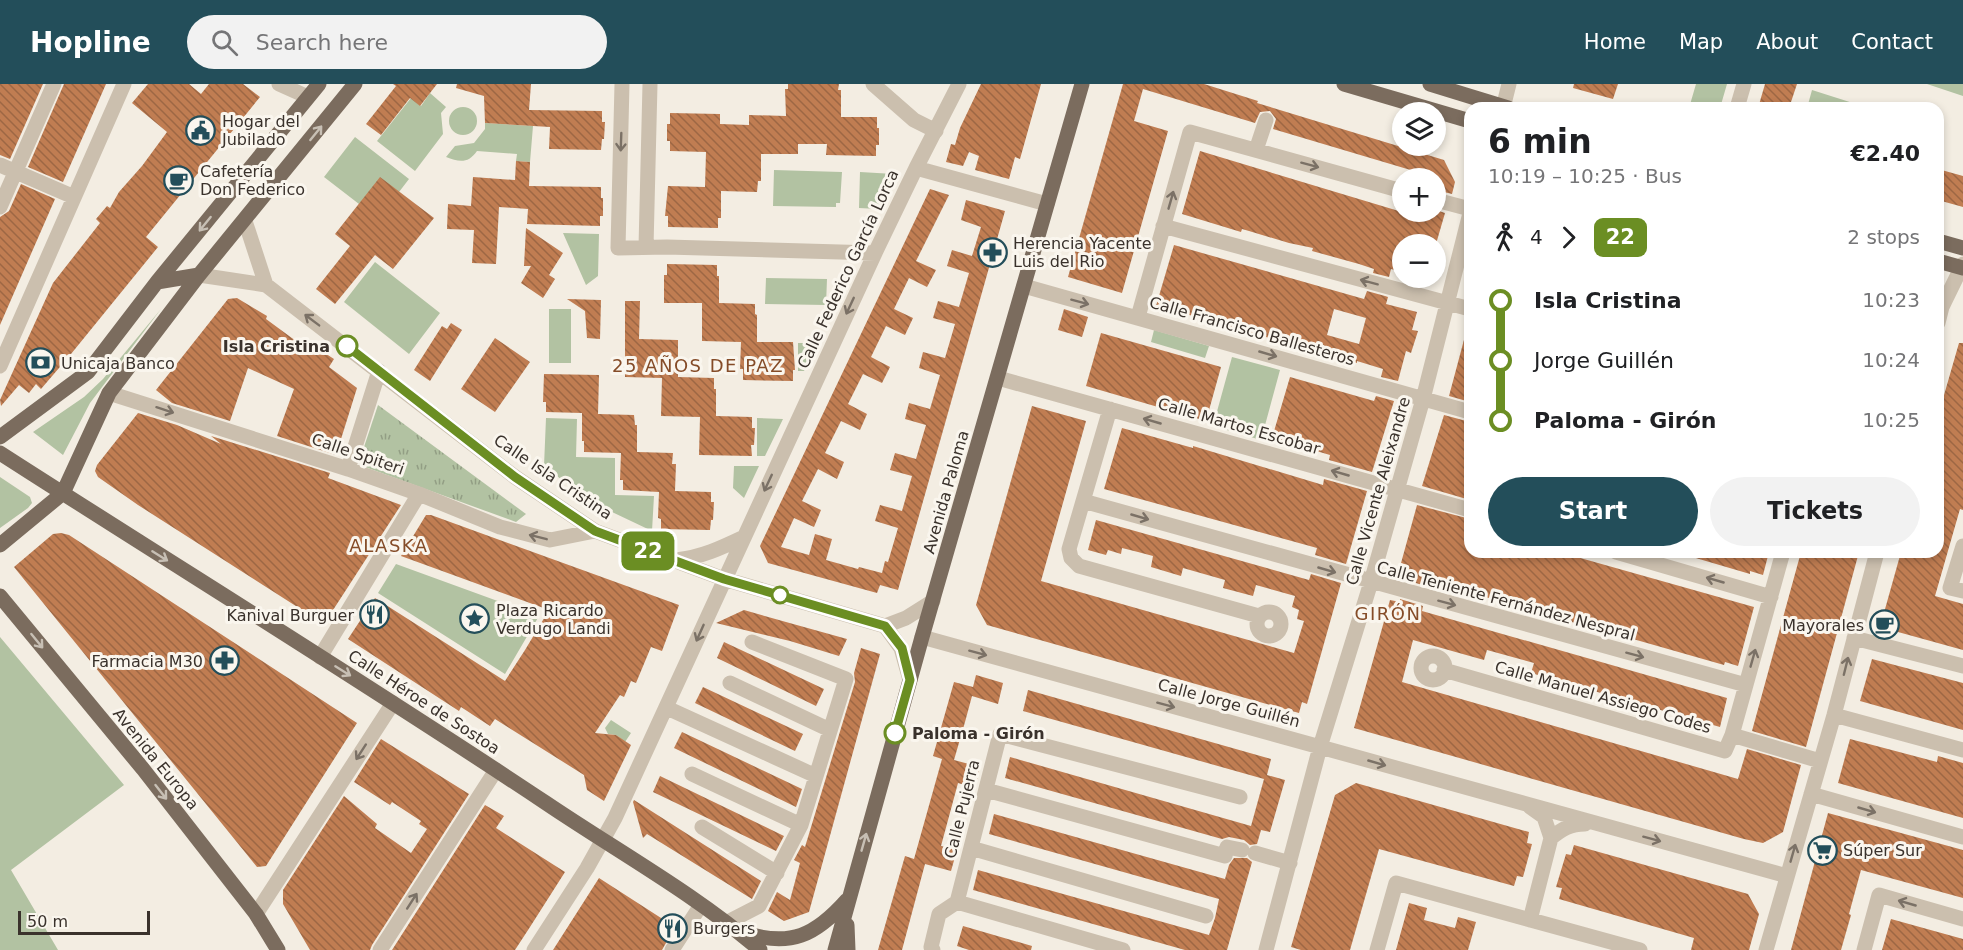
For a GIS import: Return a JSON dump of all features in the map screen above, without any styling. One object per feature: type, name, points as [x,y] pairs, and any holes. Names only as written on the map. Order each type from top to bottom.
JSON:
[{"type":"main road","points":[[0,437],[88,372],[157,282],[319,84]]},
{"type":"main road","points":[[0,545],[63,493],[109,393],[199,275],[355,84]]},
{"type":"main road","points":[[1344,84],[1464,119]]},
{"type":"main road","points":[[1430,84],[1486,102]]},
{"type":"main road","name":"Avenida Paloma","points":[[835,950],[1078,88]]},
{"type":"main road","points":[[1944,243],[1963,248]]},
{"type":"main road","points":[[1944,262],[1963,267]]},
{"type":"main road","points":[[157,282],[199,275]]},
{"type":"main road","name":"Calle Héroe de Sostoa","points":[[0,453],[496,770],[732,927],[760,950]]},
{"type":"main road","name":"Avenida Europa","points":[[0,596],[143,769],[256,915],[278,950]]},
{"type":"main road","name":"Avenida Paloma","points":[[732,927],[761,938],[784,939],[800,936],[817,929],[831,919],[849,898]]},
{"type":"main road","name":"Avenida Paloma","points":[[848,950],[849,898]]},
{"type":"street","points":[[0,207],[54,84]]},
{"type":"street","points":[[2,358],[124,84]]},
{"type":"street","points":[[279,84],[308,97]]},
{"type":"street","points":[[622,84],[618,248],[875,253]]},
{"type":"street","points":[[646,247],[650,84]]},
{"type":"street","points":[[873,84],[914,120],[936,131]]},
{"type":"street","name":"Calle Federico García Lorca","points":[[534,950],[615,818],[875,253],[915,168],[959,84]]},
{"type":"street","points":[[1506,102],[1509,84]]},
{"type":"street","points":[[1739,102],[1744,84]]},
{"type":"street","points":[[1256,150],[1266,120]]},
{"type":"street","points":[[1138,317],[1190,132],[1392,188]]},
{"type":"street","points":[[0,165],[74,197]]},
{"type":"street","points":[[915,168],[1047,204]]},
{"type":"street","points":[[1446,203],[1464,209]]},
{"type":"street","points":[[244,221],[266,285]]},
{"type":"street","points":[[1163,226],[1464,307]]},
{"type":"street","name":"Calle Vicente Aleixandre","points":[[1266,950],[1320,747],[1371,582],[1423,399],[1464,234]]},
{"type":"street","points":[[1944,303],[1963,267]]},
{"type":"street","name":"Calle Isla Cristina","points":[[199,275],[266,285],[515,477],[595,531],[724,579]]},
{"type":"street","name":"Calle Francisco Ballesteros","points":[[1024,286],[1464,410]]},
{"type":"street","points":[[348,469],[379,371]]},
{"type":"street","name":"Calle Martos Escobar","points":[[998,378],[1464,508]]},
{"type":"street","name":"Calle Spiteri","points":[[109,393],[348,469],[419,494],[500,527],[550,540],[595,531]]},
{"type":"street","points":[[1110,409],[1069,549],[1071,558],[1079,566],[1259,616]]},
{"type":"street","points":[[320,657],[419,494]]},
{"type":"street","name":"Calle Teniente Fernández Nespral","points":[[1083,501],[1746,685]]},
{"type":"street","points":[[674,560],[712,553],[744,537]]},
{"type":"street","points":[[1963,546],[1950,588],[1963,591]]},
{"type":"street","points":[[1637,558],[1771,597]]},
{"type":"street","name":"Calle Manuel Assiego Codes","points":[[1444,670],[1725,751],[1732,735],[1781,558]]},
{"type":"street","points":[[1766,950],[1834,715],[1875,558]]},
{"type":"street","points":[[724,579],[885,626],[902,648],[910,680]]},
{"type":"street","points":[[885,626],[906,618],[933,601]]},
{"type":"street","name":"Calle Jorge Guillén","points":[[922,637],[1787,876]]},
{"type":"street","points":[[1854,638],[1963,666]]},
{"type":"street","points":[[732,927],[759,906],[801,825],[846,679],[752,642]]},
{"type":"street","points":[[730,683],[830,730]]},
{"type":"street","points":[[256,915],[393,703]]},
{"type":"street","points":[[667,708],[816,776]]},
{"type":"street","points":[[1834,715],[1963,750]]},
{"type":"street","name":"Calle Pujerra","points":[[957,902],[1000,734],[1240,797]]},
{"type":"street","points":[[1732,735],[1820,761]]},
{"type":"street","points":[[380,950],[496,770]]},
{"type":"street","points":[[692,774],[801,825]]},
{"type":"street","points":[[986,790],[1224,856],[1227,847],[1290,862]]},
{"type":"street","points":[[1810,794],[1963,837]]},
{"type":"street","name":"Calle Jorge Guillén","points":[[1526,804],[1544,817],[1551,838],[1563,828],[1574,824],[1596,824]]},
{"type":"street","points":[[702,827],[777,873]]},
{"type":"street","points":[[1530,920],[1551,838]]},
{"type":"street","points":[[971,848],[1206,916]]},
{"type":"street","points":[[1377,950],[1396,883],[1640,950]]},
{"type":"street","points":[[1864,950],[1879,895],[1963,919]]},
{"type":"street","points":[[933,950],[931,947],[939,914],[957,902],[1123,950]]},
{"type":"street","points":[[672,950],[701,906]]},
{"type":"green space","points":[[1696,84],[1727,84],[1722,102],[1691,102]]},
{"type":"green space","points":[[1927,84],[1963,84],[1963,96]]},
{"type":"green space","points":[[1812,90],[1850,102],[1809,102]]},
{"type":"green space","points":[[430,93],[446,107],[441,113],[443,134],[415,171],[377,141],[411,98],[421,106]]},
{"type":"green space","points":[[463,107],[473,111],[477,121],[473,131],[463,135],[453,131],[449,121],[453,111]]},
{"type":"green space","points":[[485,123],[533,126],[530,162],[516,161],[517,154],[477,151],[463,161],[446,157],[455,146],[474,143],[485,129]]},
{"type":"green space","points":[[355,137],[409,179],[399,192],[359,204],[324,177]]},
{"type":"green space","points":[[774,170],[842,172],[840,203],[836,203],[836,207],[773,206]]},
{"type":"green space","points":[[860,172],[894,174],[878,209],[859,208]]},
{"type":"green space","points":[[563,233],[599,234],[598,276],[586,285]]},
{"type":"green space","points":[[375,262],[440,313],[409,354],[344,302]]},
{"type":"green space","points":[[766,278],[827,279],[826,305],[765,304]]},
{"type":"green space","points":[[161,309],[90,403],[63,455],[33,432],[84,397],[103,379]]},
{"type":"green space","points":[[549,309],[571,309],[571,363],[549,363]]},
{"type":"green space","points":[[1154,330],[1209,346],[1205,358],[1151,342]]},
{"type":"green space","points":[[798,343],[818,343],[804,371],[798,371]]},
{"type":"green space","points":[[1232,357],[1280,370],[1261,440],[1213,426]]},
{"type":"green space","points":[[378,405],[526,514],[516,522],[365,467],[361,463],[361,456]]},
{"type":"green space","points":[[546,418],[577,419],[576,457],[615,458],[615,495],[654,496],[652,531],[612,512],[613,510],[606,507],[605,509],[582,495],[583,492],[577,488],[575,490],[544,466]]},
{"type":"green space","points":[[757,418],[783,419],[765,456],[757,456]]},
{"type":"green space","points":[[734,466],[759,466],[744,498],[733,488]]},
{"type":"green space","points":[[0,477],[30,497],[32,503],[0,528]]},
{"type":"green space","name":"Plaza Ricardo Verdugo Landi","points":[[396,564],[539,616],[505,674],[378,593]]},
{"type":"green space","points":[[0,637],[124,785],[11,870],[58,950],[0,950]]},
{"type":"green space","points":[[611,720],[631,733],[625,742],[616,735],[608,734],[605,728]]},
{"type":"building","points":[[0,84],[43,84],[10,159],[0,155]]},
{"type":"building","points":[[64,84],[106,84],[63,182],[28,167]]},
{"type":"building","points":[[148,84],[189,84],[201,94],[209,84],[243,84],[260,97],[146,237],[158,247],[71,354],[41,389],[36,384],[29,393],[19,385],[1,406],[0,400],[53,283],[100,223],[96,219],[107,206],[110,208],[119,192],[167,132],[132,103]]},
{"type":"building","points":[[393,84],[437,84],[420,106],[410,98],[381,135],[366,124],[396,86]]},
{"type":"building","points":[[457,84],[531,84],[529,110],[602,111],[602,122],[605,122],[601,150],[549,149],[550,127],[485,123],[484,96],[456,88]]},
{"type":"building","points":[[788,84],[839,84],[841,117],[877,117],[879,145],[876,145],[876,156],[826,155],[827,144],[798,144],[798,154],[761,154],[761,181],[758,181],[757,192],[721,191],[721,218],[718,218],[718,228],[668,227],[668,216],[665,216],[668,186],[705,187],[706,152],[670,151],[670,141],[667,141],[667,124],[670,124],[670,113],[720,114],[720,124],[749,125],[749,115],[786,116],[785,89],[788,89]]},
{"type":"building","points":[[981,84],[1041,84],[1020,159],[1015,157],[1009,179],[975,170],[979,156],[969,152],[963,166],[946,162],[951,144],[955,145],[960,128]]},
{"type":"building","points":[[1123,84],[1204,84],[1258,101],[1257,103],[1392,144],[1392,156],[1431,156],[1444,160],[1455,182],[1452,194],[1446,192],[1446,168],[1404,168],[1273,129],[1276,119],[1270,111],[1260,112],[1255,123],[1143,89],[1134,121],[1168,131],[1122,293],[1068,277]]},
{"type":"building","points":[[1574,84],[1618,84],[1613,99],[1573,88]]},
{"type":"building","points":[[1765,84],[1797,84],[1791,102],[1760,102]]},
{"type":"building","points":[[1200,151],[1392,209],[1392,222],[1442,222],[1439,234],[1392,234],[1392,269],[1389,277],[1373,273],[1374,269],[1312,251],[1313,248],[1242,229],[1241,232],[1182,214]]},
{"type":"building","points":[[516,161],[530,162],[529,186],[601,187],[603,216],[600,216],[600,226],[527,224],[528,209],[499,207],[496,264],[472,263],[474,230],[447,229],[448,204],[471,206],[473,177],[515,180]]},
{"type":"building","points":[[1944,171],[1963,176],[1963,207],[1944,202]]},
{"type":"building","points":[[380,177],[434,218],[393,269],[375,255],[335,304],[316,289],[350,246],[335,234]]},
{"type":"building","points":[[21,184],[55,199],[0,325],[0,217],[9,211]]},
{"type":"building","points":[[930,189],[949,195],[916,261],[936,270],[927,287],[909,278],[894,309],[913,318],[905,335],[886,326],[871,357],[890,367],[882,383],[863,374],[848,404],[867,414],[860,430],[841,421],[825,453],[844,462],[837,479],[818,469],[802,501],[821,510],[814,527],[794,518],[781,547],[809,555],[815,534],[832,539],[826,560],[882,573],[885,561],[888,562],[898,528],[875,521],[880,505],[902,511],[912,476],[890,470],[895,453],[916,459],[926,425],[905,419],[909,403],[930,409],[940,375],[919,368],[923,352],[945,358],[955,324],[933,318],[938,301],[959,307],[969,273],[947,266],[952,250],[972,256],[981,227],[961,220],[966,200],[1005,211],[898,590],[880,585],[877,593],[768,563],[760,546]]},
{"type":"building","points":[[526,228],[563,253],[549,275],[555,279],[543,298],[521,283],[531,266],[524,266]]},
{"type":"building","points":[[1174,245],[1364,299],[1367,291],[1388,297],[1386,304],[1417,312],[1412,330],[1418,331],[1411,353],[1406,351],[1398,381],[1381,377],[1383,369],[1217,323],[1217,325],[1203,322],[1204,319],[1156,306]],"holes":[[[1334,309],[1366,318],[1359,344],[1327,335]]]},
{"type":"building","points":[[667,264],[717,265],[719,303],[755,304],[757,342],[793,342],[795,370],[793,370],[793,381],[743,380],[743,369],[740,369],[741,342],[702,341],[702,303],[664,303],[664,275],[667,275]]},
{"type":"building","points":[[237,298],[267,316],[266,319],[300,344],[303,339],[334,359],[329,367],[357,388],[336,455],[277,436],[294,389],[248,368],[230,421],[172,403],[156,390],[228,299]]},
{"type":"building","points":[[567,299],[601,300],[600,339],[587,338],[585,311]]},
{"type":"building","points":[[625,301],[640,301],[639,339],[678,340],[678,377],[714,378],[716,416],[752,417],[752,428],[755,428],[754,445],[751,445],[752,456],[699,455],[700,417],[661,416],[662,378],[625,377]]},
{"type":"building","points":[[1064,309],[1088,317],[1082,337],[1058,330]]},
{"type":"building","points":[[451,323],[462,330],[430,381],[414,370],[442,326],[447,329]]},
{"type":"building","points":[[1101,333],[1221,367],[1206,421],[1086,386]]},
{"type":"building","points":[[495,338],[530,362],[495,412],[461,389]]},
{"type":"building","points":[[1464,340],[1464,400],[1449,396]]},
{"type":"building","points":[[1959,343],[1963,343],[1963,510],[1960,509],[1935,596],[1963,604],[1963,650],[1880,627],[1899,558],[1944,558],[1944,395]]},
{"type":"building","points":[[544,374],[599,375],[598,414],[634,415],[635,425],[637,425],[637,452],[673,453],[672,464],[676,464],[675,491],[711,492],[711,502],[714,502],[710,530],[661,529],[661,519],[658,518],[659,492],[623,490],[623,480],[620,480],[621,453],[584,452],[582,413],[546,412],[546,402],[543,402]]},
{"type":"building","points":[[1290,377],[1374,401],[1376,396],[1394,401],[1372,472],[1329,460],[1330,455],[1272,438]]},
{"type":"building","points":[[1032,406],[1086,421],[1041,581],[1294,653],[1304,621],[1297,619],[1299,610],[1292,607],[1295,596],[1256,585],[1253,596],[1223,588],[1225,580],[1183,568],[1181,576],[1151,567],[1153,556],[1122,548],[1121,554],[1108,550],[1106,555],[1088,550],[1096,520],[1309,580],[1311,574],[1341,583],[1307,704],[1302,702],[1299,713],[987,625],[976,605]]},
{"type":"building","points":[[138,413],[177,425],[221,444],[211,436],[330,473],[328,478],[401,505],[324,624],[98,477],[95,471],[97,465]]},
{"type":"building","points":[[1444,415],[1464,420],[1464,498],[1422,486]]},
{"type":"building","points":[[1122,428],[1193,448],[1193,446],[1323,485],[1324,479],[1367,491],[1346,564],[1315,555],[1317,548],[1104,489]]},
{"type":"building","points":[[1417,505],[1464,517],[1464,558],[1580,558],[1754,607],[1738,666],[1725,662],[1724,665],[1607,632],[1607,630],[1583,622],[1582,625],[1441,584],[1430,582],[1429,587],[1406,580],[1407,576],[1398,574]]},
{"type":"building","points":[[426,515],[679,605],[662,651],[651,647],[636,683],[631,681],[624,697],[620,695],[595,733],[616,735],[631,745],[604,801],[587,790],[584,775],[495,719],[490,726],[461,707],[459,711],[348,639],[375,598],[505,681],[525,650],[549,610],[401,556]]},
{"type":"building","points":[[53,534],[69,535],[357,723],[266,866],[257,867],[14,567]]},
{"type":"building","points":[[1696,558],[1767,558],[1763,575],[1750,571],[1750,574]]},
{"type":"building","points":[[1799,558],[1857,558],[1806,747],[1752,731]]},
{"type":"building","points":[[1400,599],[1423,606],[1422,611],[1727,698],[1720,727],[1531,673],[1534,663],[1487,650],[1484,660],[1413,640],[1402,682],[1738,779],[1747,749],[1801,765],[1783,832],[1763,843],[1744,839],[1354,728],[1390,600],[1400,602]]},
{"type":"building","points":[[744,610],[847,639],[839,656],[716,623]]},
{"type":"building","points":[[724,642],[824,689],[816,706],[717,658]]},
{"type":"building","points":[[861,648],[880,654],[809,912],[784,921],[768,911],[777,892],[790,900],[800,863],[794,860],[802,845],[805,847],[855,682],[854,673]]},
{"type":"building","points":[[1872,659],[1963,683],[1963,730],[1860,701]]},
{"type":"building","points":[[976,675],[1003,683],[998,704],[972,696],[954,760],[980,767],[975,788],[958,783],[941,846],[957,850],[951,871],[925,864],[902,950],[878,950],[905,856],[914,859],[942,759],[933,756],[954,682],[973,687]]},
{"type":"building","points":[[703,687],[803,734],[795,751],[695,703]]},
{"type":"building","points":[[1028,690],[1271,759],[1267,775],[1285,780],[1270,832],[1261,830],[1257,844],[1250,845],[1244,840],[1229,837],[1222,839],[1005,778],[1010,757],[1251,826],[1264,779],[1023,711]]},
{"type":"building","points":[[682,732],[802,789],[796,807],[674,748]]},
{"type":"building","points":[[381,739],[469,794],[370,950],[310,950],[283,904],[283,890],[344,796],[377,824],[375,828],[411,853],[427,829],[419,824],[421,821],[392,802],[390,805],[354,782]]},
{"type":"building","points":[[1850,739],[1937,762],[1938,756],[1963,763],[1963,818],[1838,783]]},
{"type":"building","points":[[660,776],[784,836],[776,851],[653,792]]},
{"type":"building","points":[[1356,783],[1529,832],[1527,843],[1532,844],[1523,877],[1517,876],[1514,886],[1379,849],[1350,950],[1301,950],[1291,947],[1335,795]]},
{"type":"building","points":[[634,800],[761,881],[752,899],[647,834],[643,838]]},
{"type":"building","points":[[485,805],[504,816],[496,828],[565,872],[530,927],[515,950],[392,950]]},
{"type":"building","points":[[1828,813],[1963,850],[1963,898],[1861,870],[1841,950],[1791,950]]},
{"type":"building","points":[[994,814],[1225,879],[1229,865],[1234,858],[1247,858],[1252,862],[1227,950],[1185,950],[973,890],[978,870],[1209,935],[1215,918],[1219,899],[989,834]]},
{"type":"building","points":[[1574,845],[1748,894],[1759,914],[1749,950],[1691,950],[1694,938],[1559,899],[1562,888],[1556,887],[1566,854],[1571,855]]},
{"type":"building","points":[[599,878],[675,927],[662,950],[553,950]]},
{"type":"building","points":[[1409,903],[1427,908],[1424,920],[1455,928],[1458,917],[1476,922],[1468,950],[1396,950]]},
{"type":"building","points":[[1891,919],[1963,939],[1963,950],[1882,950]]},
{"type":"building","points":[[963,926],[1032,946],[1031,950],[969,950],[957,946]]},
{"type":"bus line","name":"22","points":[[347,346],[515,477],[595,531],[724,579],[885,626],[902,648],[910,680],[895,733]]},
{"type":"place","name":"Hogar del Jubilado","points":[[201,130]]},
{"type":"place","name":"Cafetería Don Federico","points":[[179,180]]},
{"type":"place","name":"Herencia Yacente Luis del Rio","points":[[992,252]]},
{"type":"place","name":"Isla Cristina","points":[[347,346]]},
{"type":"place","name":"Unicaja Banco","points":[[40,363]]},
{"type":"place","name":"Kanival Burguer","points":[[375,615]]},
{"type":"place","name":"Plaza Ricardo Verdugo Landi","points":[[475,619]]},
{"type":"place","name":"Mayorales","points":[[1885,625]]},
{"type":"place","name":"Farmacia M30","points":[[224,661]]},
{"type":"place","name":"Paloma - Girón","points":[[895,733]]},
{"type":"place","name":"Súper Sur","points":[[1822,850]]},
{"type":"place","name":"Burgers","points":[[672,928]]},
{"type":"district","name":"25 AÑOS DE PAZ","points":[[698,365]]},
{"type":"district","name":"ALASKA","points":[[389,545]]},
{"type":"district","name":"GIRÓN","points":[[1388,613]]}]
